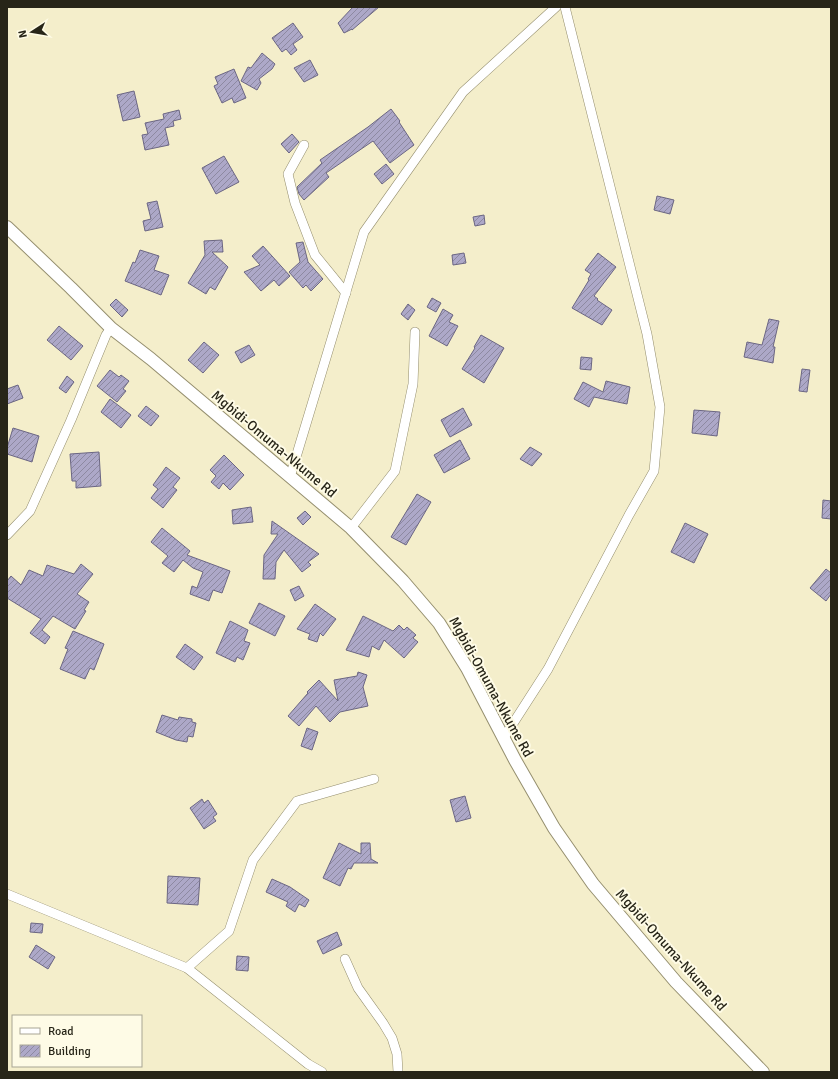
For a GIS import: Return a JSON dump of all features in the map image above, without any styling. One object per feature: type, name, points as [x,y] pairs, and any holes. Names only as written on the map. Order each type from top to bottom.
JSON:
[{"type":"street","points":[[290,477],[364,232],[463,92],[556,7]]},
{"type":"street","points":[[503,738],[548,669],[629,515],[654,471],[660,407],[647,334],[565,7]]},
{"type":"street","points":[[304,145],[288,174],[295,203],[315,255],[346,293]]},
{"type":"street","name":"Mgbidi-Omuma-Nkume Rd","points":[[7,228],[72,288],[111,328],[151,359],[351,528],[403,581],[439,623],[467,668],[503,738],[554,828],[593,884],[676,982],[763,1072]]},
{"type":"street","points":[[7,535],[30,511],[71,420],[106,335],[111,328]]},
{"type":"street","points":[[351,528],[395,471],[413,384],[415,332]]},
{"type":"street","points":[[187,968],[229,931],[253,860],[297,801],[374,779]]},
{"type":"street","points":[[7,894],[187,968],[308,1064],[322,1072]]},
{"type":"street","points":[[345,959],[358,988],[392,1038],[398,1072]]},
{"type":"building","points":[[353,7],[379,7],[352,30],[344,33],[338,23]]},
{"type":"building","points":[[293,23],[303,37],[293,44],[297,50],[291,55],[286,49],[282,52],[272,38]]},
{"type":"building","points":[[262,53],[275,64],[272,69],[259,79],[261,83],[257,90],[241,81],[248,67],[251,68]]},
{"type":"building","points":[[310,60],[318,75],[304,82],[294,68]]},
{"type":"building","points":[[234,69],[246,98],[234,103],[232,98],[222,103],[214,86],[218,84],[215,77]]},
{"type":"building","points":[[134,91],[140,117],[123,121],[117,95]]},
{"type":"building","points":[[391,109],[414,145],[390,163],[373,141],[326,173],[329,177],[304,200],[299,194],[297,187],[322,163],[320,160],[368,127]]},
{"type":"building","points":[[179,110],[181,119],[173,121],[174,126],[165,128],[169,145],[145,150],[142,135],[148,134],[145,123],[164,119],[163,114]]},
{"type":"building","points":[[292,134],[299,142],[289,153],[281,144]]},
{"type":"building","points":[[224,156],[239,182],[216,194],[202,168]]},
{"type":"building","points":[[386,164],[394,174],[382,184],[374,174]]},
{"type":"building","points":[[657,196],[674,200],[670,214],[654,210]]},
{"type":"building","points":[[157,201],[163,227],[145,231],[143,221],[151,219],[147,203]]},
{"type":"building","points":[[484,215],[485,224],[475,226],[473,217]]},
{"type":"building","points":[[222,240],[223,252],[212,252],[228,267],[215,290],[210,287],[206,294],[188,283],[205,255],[204,241]]},
{"type":"building","points":[[303,242],[308,262],[323,279],[311,291],[306,285],[303,288],[289,272],[300,262],[296,243]]},
{"type":"building","points":[[263,246],[290,276],[279,286],[274,280],[261,291],[244,272],[260,265],[252,256]]},
{"type":"building","points":[[140,250],[159,256],[154,270],[169,275],[161,295],[125,281]]},
{"type":"building","points":[[464,253],[466,263],[453,265],[452,255]]},
{"type":"building","points":[[598,253],[616,267],[594,296],[598,299],[597,300],[612,310],[602,325],[572,308],[589,280],[588,279],[591,274],[585,270]]},
{"type":"building","points":[[432,298],[441,303],[436,312],[427,307]]},
{"type":"building","points":[[116,299],[128,310],[122,317],[110,305]]},
{"type":"building","points":[[408,304],[415,310],[408,320],[401,314]]},
{"type":"building","points":[[443,309],[453,315],[449,322],[458,326],[447,346],[429,336]]},
{"type":"building","points":[[769,319],[779,321],[773,347],[775,347],[773,363],[744,357],[747,342],[762,345]]},
{"type":"building","points":[[59,326],[83,346],[71,360],[47,340]]},
{"type":"building","points":[[481,335],[504,348],[484,383],[462,369]]},
{"type":"building","points":[[204,342],[219,355],[203,373],[188,360]]},
{"type":"building","points":[[249,345],[255,355],[241,363],[235,352]]},
{"type":"building","points":[[581,357],[592,358],[591,370],[580,369]]},
{"type":"building","points":[[802,369],[810,370],[807,392],[799,391]]},
{"type":"building","points":[[110,370],[119,377],[121,375],[129,381],[123,389],[126,391],[117,402],[97,386]]},
{"type":"building","points":[[67,376],[74,382],[66,393],[59,388]]},
{"type":"building","points":[[606,381],[630,387],[627,404],[594,397],[589,407],[574,399],[583,382],[603,392]]},
{"type":"building","points":[[18,385],[23,398],[7,404],[7,389]]},
{"type":"building","points":[[110,399],[131,415],[121,428],[101,412]]},
{"type":"building","points":[[146,406],[159,416],[151,426],[138,416]]},
{"type":"building","points":[[463,408],[472,425],[450,437],[441,420]]},
{"type":"building","points":[[694,410],[720,412],[717,436],[692,433]]},
{"type":"building","points":[[13,428],[39,436],[32,462],[7,454],[7,448]]},
{"type":"building","points":[[460,440],[470,459],[444,473],[434,455]]},
{"type":"building","points":[[530,447],[542,454],[532,466],[520,459]]},
{"type":"building","points":[[99,452],[101,486],[76,488],[76,481],[72,481],[70,454]]},
{"type":"building","points":[[224,455],[244,475],[230,490],[223,483],[219,489],[211,482],[216,476],[210,470]]},
{"type":"building","points":[[166,467],[180,478],[173,487],[177,490],[163,508],[151,498],[158,489],[153,485]]},
{"type":"building","points":[[417,494],[431,502],[406,545],[391,537]]},
{"type":"building","points":[[823,500],[831,501],[831,519],[822,518]]},
{"type":"building","points":[[251,507],[253,522],[233,524],[232,510]]},
{"type":"building","points":[[305,511],[311,517],[303,525],[297,518]]},
{"type":"building","points":[[272,521],[319,554],[308,562],[311,565],[302,572],[284,550],[276,562],[275,579],[263,579],[264,555],[278,534],[271,534]]},
{"type":"building","points":[[685,523],[708,534],[694,563],[671,552]]},
{"type":"building","points":[[162,528],[190,551],[187,555],[230,571],[222,593],[213,590],[209,601],[190,594],[192,586],[197,588],[203,572],[193,568],[183,560],[174,572],[162,563],[168,556],[151,542]]},
{"type":"building","points":[[81,564],[93,574],[77,594],[89,602],[84,610],[86,611],[75,629],[53,616],[42,630],[50,637],[45,644],[30,633],[41,619],[7,598],[7,581],[11,576],[21,585],[29,570],[43,576],[47,565],[74,574]]},
{"type":"building","points":[[826,569],[831,573],[831,594],[826,601],[810,588]]},
{"type":"building","points":[[299,586],[304,596],[295,601],[290,590]]},
{"type":"building","points":[[259,603],[285,616],[275,636],[249,623]]},
{"type":"building","points":[[315,604],[336,619],[323,636],[320,633],[317,642],[308,639],[310,634],[297,629]]},
{"type":"building","points":[[363,616],[393,631],[399,625],[404,630],[407,627],[416,635],[413,638],[418,642],[404,658],[384,640],[379,650],[372,646],[369,657],[346,650]]},
{"type":"building","points":[[230,621],[248,630],[244,641],[250,643],[243,660],[237,657],[235,662],[216,653]]},
{"type":"building","points":[[73,631],[104,644],[94,670],[90,668],[85,679],[60,669],[68,649],[65,648]]},
{"type":"building","points":[[185,644],[203,657],[194,670],[176,657]]},
{"type":"building","points":[[358,672],[367,675],[363,687],[368,706],[340,712],[330,722],[316,706],[299,726],[288,716],[308,693],[307,692],[319,680],[338,701],[334,680],[357,676]]},
{"type":"building","points":[[162,715],[178,720],[179,717],[192,719],[192,722],[196,723],[193,737],[188,736],[187,742],[176,740],[156,732]]},
{"type":"building","points":[[307,728],[318,732],[312,750],[301,746]]},
{"type":"building","points":[[465,796],[471,818],[456,822],[450,800]]},
{"type":"building","points":[[202,799],[204,803],[208,800],[217,814],[213,817],[216,821],[204,829],[190,808]]},
{"type":"building","points":[[339,843],[361,854],[361,843],[370,843],[371,859],[378,863],[354,863],[351,869],[348,868],[340,886],[323,878]]},
{"type":"building","points":[[168,876],[200,878],[198,905],[167,903]]},
{"type":"building","points":[[272,879],[290,887],[309,900],[305,907],[299,904],[295,912],[286,906],[288,902],[266,892]]},
{"type":"building","points":[[31,923],[43,924],[42,933],[30,932]]},
{"type":"building","points":[[337,932],[342,945],[323,954],[317,941]]},
{"type":"building","points":[[36,945],[55,957],[48,969],[29,957]]},
{"type":"building","points":[[237,956],[249,957],[248,971],[236,970]]}]
